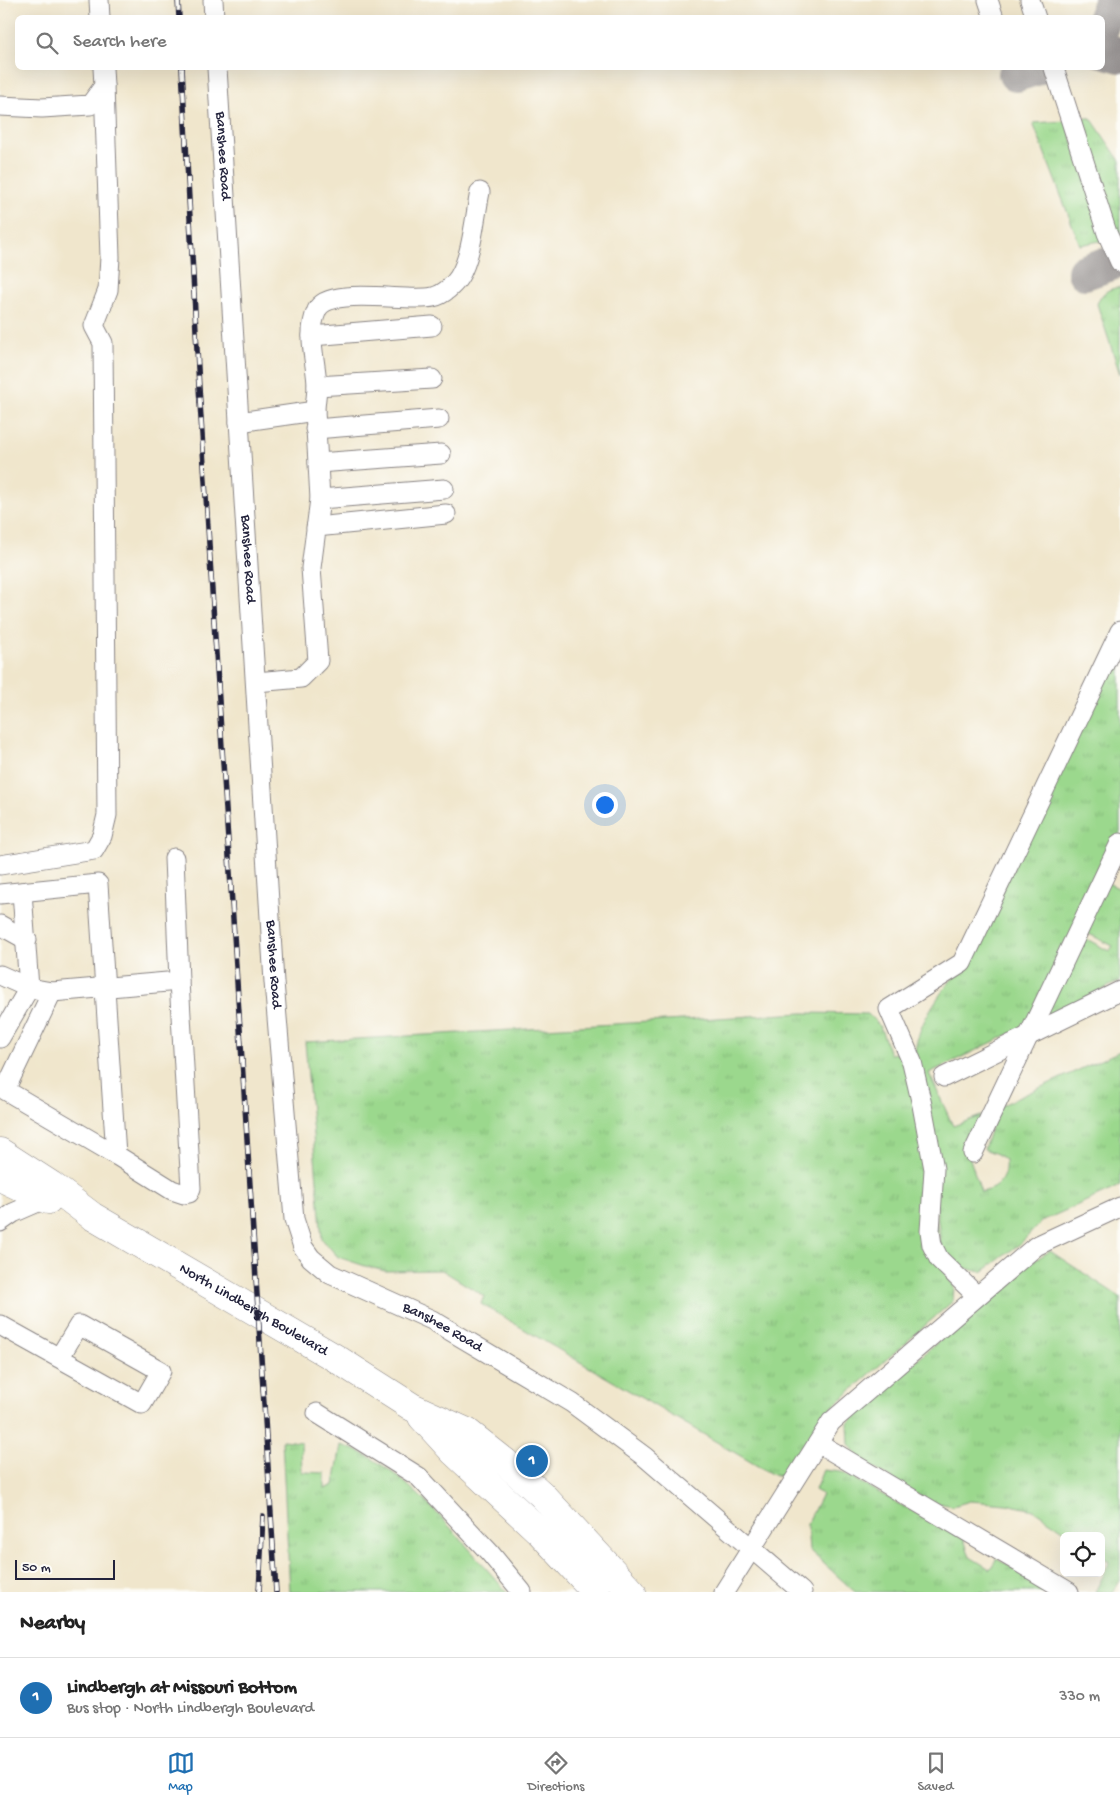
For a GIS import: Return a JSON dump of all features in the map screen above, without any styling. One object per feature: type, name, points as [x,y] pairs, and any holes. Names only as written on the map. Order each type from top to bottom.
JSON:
[{"type":"highway","name":"North Lindbergh Boulevard","points":[[0,1152],[51,1185],[92,1216],[337,1359],[412,1407],[467,1432],[505,1462],[567,1520],[632,1592]]},
{"type":"highway","name":"North Lindbergh Boulevard","points":[[0,1177],[45,1199],[92,1216]]},
{"type":"highway","name":"North Lindbergh Boulevard","points":[[412,1407],[454,1452],[540,1532],[596,1592]]},
{"type":"street","points":[[98,0],[100,15]]},
{"type":"street","points":[[213,0],[214,15]]},
{"type":"street","points":[[988,0],[993,15]]},
{"type":"street","points":[[1030,0],[1035,15]]},
{"type":"street","points":[[0,864],[94,850],[102,836],[107,815],[103,343],[94,326],[108,290],[110,257],[103,70]]},
{"type":"street","name":"Banshee Road","points":[[217,70],[285,1116],[294,1219],[303,1247],[318,1266],[330,1274],[432,1320],[531,1376],[572,1403],[645,1457],[802,1592]]},
{"type":"street","points":[[1055,70],[1107,233],[1120,262]]},
{"type":"street","points":[[0,106],[42,108],[90,105],[104,86]]},
{"type":"street","points":[[256,682],[301,678],[318,661],[311,568],[320,499],[315,420],[317,386],[312,336],[312,325],[317,310],[321,303],[327,300],[365,296],[433,297],[450,288],[460,276],[466,259],[480,192]]},
{"type":"street","points":[[312,336],[432,326]]},
{"type":"street","points":[[317,386],[432,379]]},
{"type":"street","points":[[239,422],[439,419]]},
{"type":"street","points":[[318,463],[441,454]]},
{"type":"street","points":[[320,499],[444,489]]},
{"type":"street","points":[[316,527],[446,514]]},
{"type":"street","points":[[977,1296],[939,1260],[932,1245],[930,1231],[934,1169],[926,1124],[912,1062],[889,1008],[962,963],[1120,631]]},
{"type":"street","points":[[973,1153],[1120,843]]},
{"type":"street","points":[[52,992],[5,1090],[116,1154],[172,1190],[184,1194],[189,1193],[191,1188],[174,858]]},
{"type":"street","points":[[0,894],[98,884],[116,1154]]},
{"type":"street","points":[[0,1038],[29,988],[22,892]]},
{"type":"street","points":[[0,925],[27,940]]},
{"type":"street","points":[[0,975],[29,988],[52,992],[179,981]]},
{"type":"street","points":[[944,1076],[1120,991]]},
{"type":"street","points":[[0,1208],[0,1221],[45,1199]]},
{"type":"street","points":[[724,1592],[831,1422],[1036,1246],[1120,1207]]},
{"type":"street","points":[[0,1325],[59,1358],[142,1404],[161,1371],[79,1325],[59,1358]]},
{"type":"street","points":[[317,1413],[419,1478],[490,1553],[522,1592]]},
{"type":"street","points":[[818,1443],[1069,1592]]},
{"type":"green space","points":[[1080,118],[1091,118],[1120,161],[1120,235],[1115,237]]},
{"type":"green space","points":[[1066,121],[1105,240],[1080,245],[1033,123]]},
{"type":"green space","points":[[1120,287],[1120,374],[1097,304],[1106,292]]},
{"type":"green space","points":[[1120,639],[1120,836],[1032,1023],[929,1073],[953,1126],[981,1116],[970,1159],[981,1192],[997,1185],[1004,1172],[1005,1160],[997,1154],[984,1149],[998,1107],[1120,1051],[1120,1186],[1042,1221],[1021,1243],[982,1272],[976,1271],[955,1263],[942,1251],[915,1052],[917,1041],[930,1009],[958,972]]},
{"type":"green space","points":[[1106,882],[1120,889],[1120,981],[1041,1019],[1081,936],[1109,951],[1113,946],[1083,931]]},
{"type":"green space","points":[[803,1013],[868,1014],[880,1026],[890,1054],[896,1053],[903,1060],[911,1085],[944,1270],[954,1287],[953,1301],[822,1416],[784,1476],[773,1475],[481,1304],[484,1296],[442,1270],[385,1271],[365,1266],[338,1257],[322,1239],[305,1042]]},
{"type":"green space","points":[[1050,1251],[1120,1297],[1120,1581],[1113,1592],[1095,1592],[1102,1577],[1105,1577],[1105,1572],[1110,1562],[1105,1559],[1105,1532],[1066,1532],[1034,1510],[1006,1504],[970,1501],[953,1506],[928,1501],[861,1460],[849,1444],[848,1423],[1015,1272]]},
{"type":"green space","points":[[282,1440],[301,1442],[302,1472],[325,1473],[325,1489],[334,1485],[341,1445],[364,1454],[387,1469],[431,1507],[507,1592],[290,1592]]},
{"type":"green space","points":[[823,1470],[841,1472],[964,1539],[970,1557],[990,1569],[997,1558],[1054,1592],[855,1592],[809,1550],[807,1524],[822,1494],[815,1490]]},
{"type":"taxiway","points":[[1105,18],[1112,0]]},
{"type":"taxiway","points":[[1105,51],[1120,55]]},
{"type":"taxiway","points":[[1016,74],[1029,70]]},
{"type":"taxiway","points":[[1085,272],[1120,260]]},
{"type":"railway","points":[[178,0],[179,15]]},
{"type":"railway","points":[[182,70],[199,387],[276,1592]]},
{"type":"railway","points":[[259,1592],[263,1516]]},
{"type":"place","name":"Lindbergh at Missouri Bottom","points":[[532,1461]]}]
